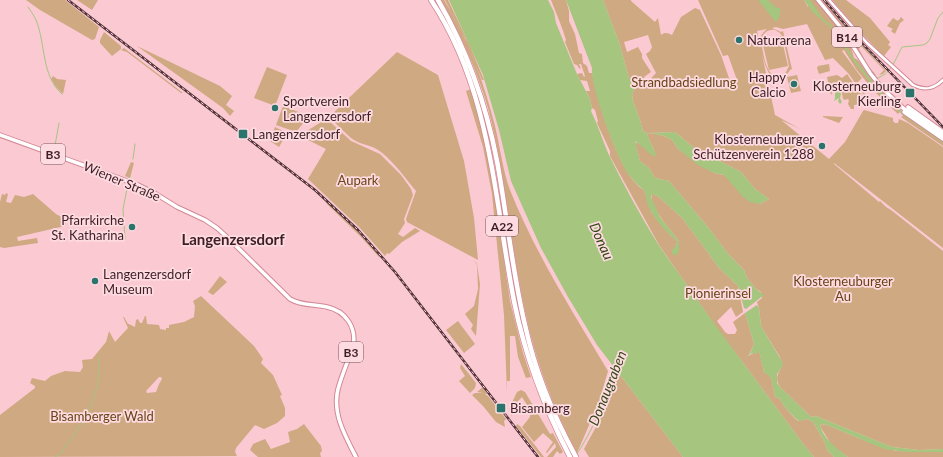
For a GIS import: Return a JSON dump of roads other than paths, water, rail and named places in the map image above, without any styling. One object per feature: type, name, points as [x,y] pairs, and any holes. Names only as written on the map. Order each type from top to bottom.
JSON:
[{"type":"highway","name":"A22","points":[[432,0],[462,58],[477,100],[492,162],[514,300],[526,351],[546,407],[569,455]]},
{"type":"highway","name":"A22","points":[[438,0],[457,36],[482,98],[497,161],[524,325],[542,382],[556,418],[576,457]]},
{"type":"main road","name":"B14","points":[[818,0],[842,29],[876,81],[899,104],[943,136]]},
{"type":"main road","points":[[908,107],[943,132]]},
{"type":"main road","points":[[906,113],[943,139]]},
{"type":"main road","name":"Wiener Straße","points":[[0,136],[143,187],[217,228],[290,299],[298,302],[333,308],[344,316],[351,324],[354,334],[353,346],[339,385],[337,400],[338,414],[342,427],[356,457]]},
{"type":"street","points":[[828,0],[867,43],[913,85],[927,89],[935,87],[943,80]]},
{"type":"water","name":"Donau","points":[[449,0],[548,0],[554,12],[556,23],[577,74],[590,99],[592,108],[591,111],[608,153],[645,222],[658,244],[703,308],[814,457],[683,457],[597,345],[541,248],[511,181],[499,130],[483,75]]},
{"type":"water","points":[[566,0],[603,0],[619,42],[629,78],[634,84],[635,88],[632,95],[633,101],[643,131],[647,133],[675,132],[693,147],[741,172],[755,189],[769,199],[760,204],[750,202],[743,197],[724,175],[714,173],[698,165],[678,149],[672,140],[664,136],[649,133],[647,135],[656,156],[653,156],[635,141],[640,161],[649,168],[655,178],[669,181],[708,227],[729,255],[744,270],[747,278],[756,289],[764,295],[746,309],[744,308],[738,286],[718,267],[682,218],[659,197],[652,194],[651,197],[660,217],[679,241],[679,252],[676,255],[673,255],[672,250],[677,244],[677,241],[664,229],[653,215],[648,205],[644,190],[629,175],[611,139],[595,90],[592,68]]},
{"type":"water","points":[[758,0],[768,0],[777,8],[780,8],[780,15],[776,21],[774,20]]},
{"type":"water","points":[[804,0],[810,0],[821,16],[813,13]]},
{"type":"water","points":[[838,89],[841,94],[840,98],[842,102],[840,104],[838,101],[839,98],[834,101],[835,90]]},
{"type":"water","points":[[757,305],[759,308],[761,326],[783,363],[777,374],[777,383],[811,417],[816,416],[892,447],[919,450],[943,449],[943,452],[906,452],[884,449],[827,425],[820,424],[821,429],[827,438],[835,447],[848,457],[834,457],[827,450],[825,443],[813,422],[807,419],[799,421],[788,411],[780,399],[775,397],[771,378],[764,372],[759,351],[757,354],[752,353],[747,356],[754,344],[745,313]]},
{"type":"waterway","points":[[28,7],[36,20],[39,29],[50,78],[55,87],[62,94]]},
{"type":"waterway","points":[[869,80],[886,74],[894,63],[902,47],[923,45],[927,43],[938,18],[943,12]]},
{"type":"waterway","points":[[816,14],[834,29],[853,59],[879,91],[903,114],[943,142]]},
{"type":"waterway","points":[[54,151],[59,123]]},
{"type":"waterway","points":[[133,159],[135,144]]},
{"type":"waterway","points":[[125,239],[123,209],[128,184]]},
{"type":"waterway","points":[[55,457],[62,452],[79,426],[86,419],[98,384],[99,356]]},
{"type":"waterway","name":"Donaugraben","points":[[576,455],[589,433],[600,409],[607,390],[613,366]]},
{"type":"railway","points":[[68,0],[315,190],[358,230],[395,272],[538,457]]},
{"type":"railway","points":[[824,0],[856,37],[943,127]]},
{"type":"place","name":"Naturarena","points":[[739,40]]},
{"type":"place","name":"Happy Calcio","points":[[794,84]]},
{"type":"place","name":"Klosterneuburg Kierling","points":[[910,93]]},
{"type":"place","name":"Sportverein Langenzersdorf","points":[[275,108]]},
{"type":"place","name":"Langenzersdorf","points":[[243,134]]},
{"type":"place","name":"Klosterneuburger Schützenverein 1288","points":[[822,146]]},
{"type":"place","name":"Pfarrkirche St. Katharina","points":[[132,227]]},
{"type":"place","name":"Langenzersdorf Museum","points":[[95,281]]},
{"type":"place","name":"Bisamberg","points":[[501,408]]},
{"type":"district","name":"Langenzersdorf","points":[[233,239]]},
{"type":"park label","name":"Strandbadsiedlung","points":[[684,82]]},
{"type":"park label","name":"Aupark","points":[[358,180]]},
{"type":"park label","name":"Klosterneuburger Au","points":[[843,288]]},
{"type":"park label","name":"Pionierinsel","points":[[718,293]]},
{"type":"park label","name":"Bisamberger Wald","points":[[102,416]]}]
